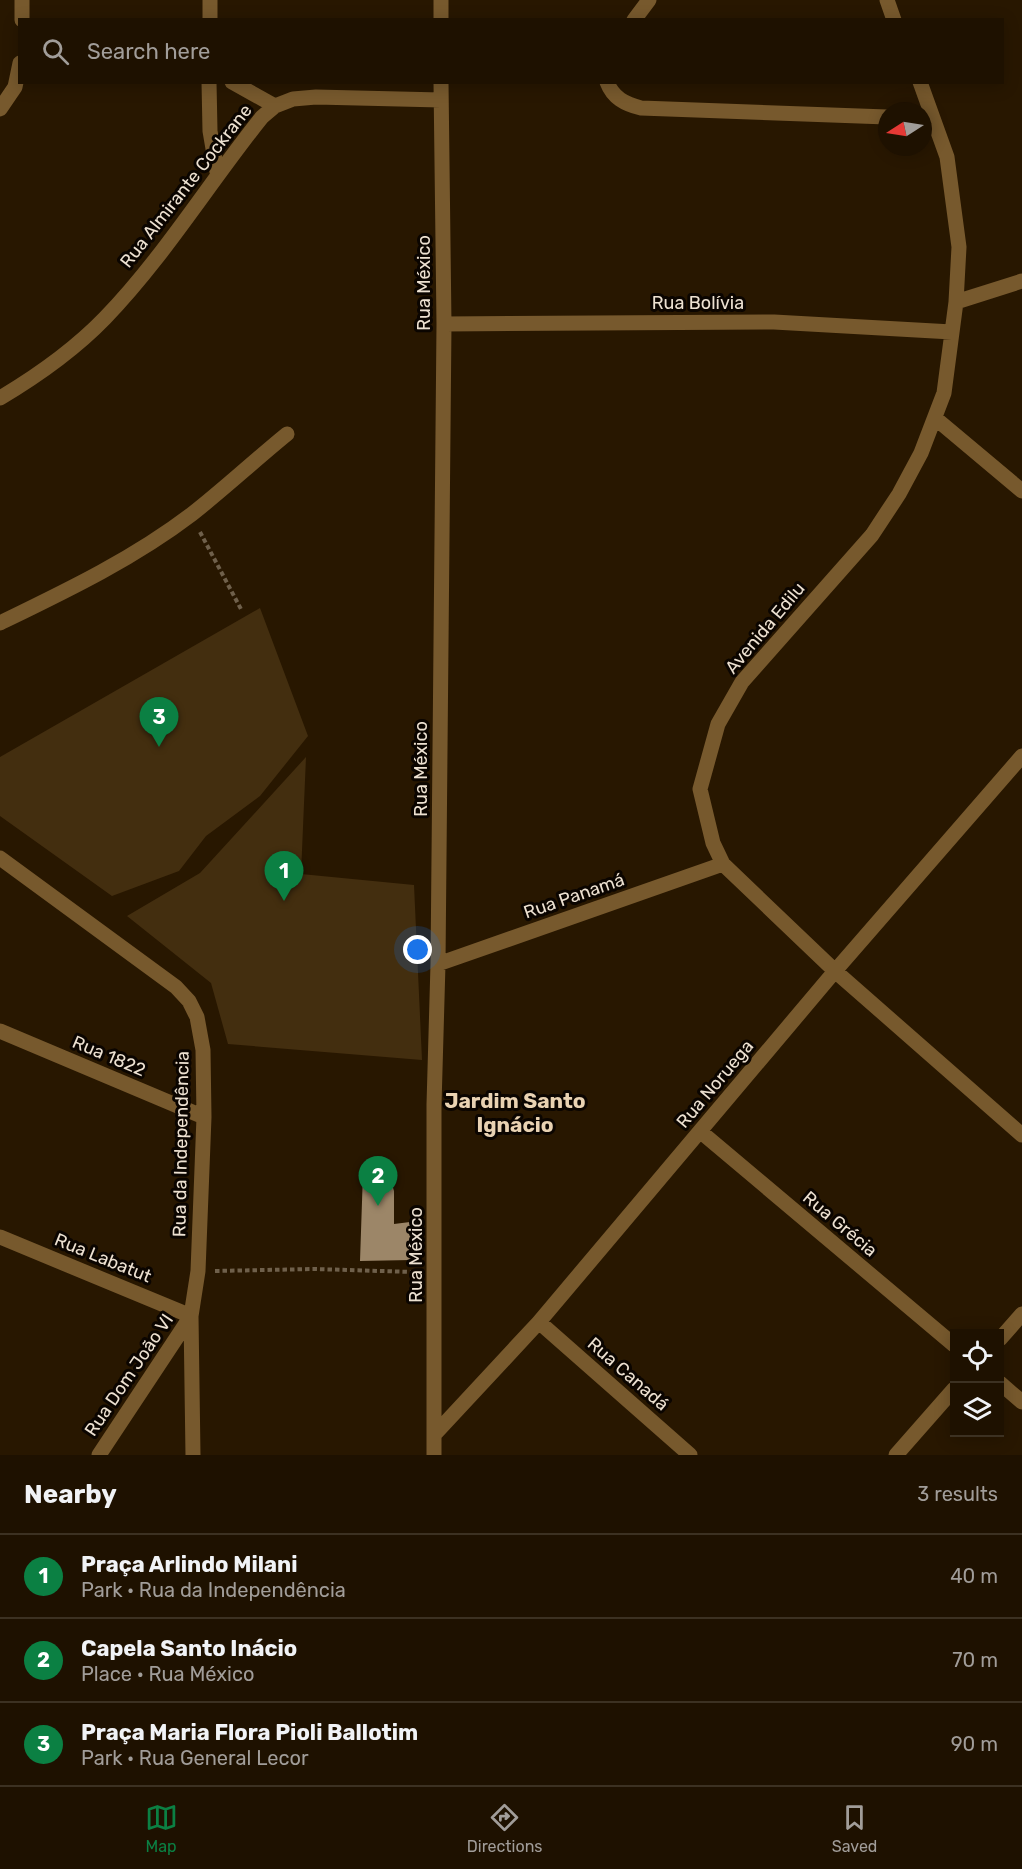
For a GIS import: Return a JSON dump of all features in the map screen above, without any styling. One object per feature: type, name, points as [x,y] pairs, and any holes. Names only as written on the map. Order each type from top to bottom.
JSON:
[{"type":"street","points":[[22,0],[22,18]]},
{"type":"street","points":[[210,0],[210,18]]},
{"type":"street","points":[[441,0],[441,18]]},
{"type":"street","points":[[636,18],[649,0]]},
{"type":"street","points":[[886,0],[893,18]]},
{"type":"street","points":[[0,109],[15,87],[18,73]]},
{"type":"street","points":[[209,84],[210,131],[218,172]]},
{"type":"street","points":[[236,84],[275,106]]},
{"type":"street","name":"Rua México","points":[[434,1455],[436,1274],[434,1105],[438,964],[444,324],[441,84]]},
{"type":"street","points":[[608,84],[614,96],[627,105],[641,108],[878,117]]},
{"type":"street","name":"Avenida Edilu","points":[[920,84],[925,102]]},
{"type":"street","name":"Rua Almirante Cockrane","points":[[4,391],[63,355],[105,318],[152,263],[218,172],[262,117],[275,106],[293,99],[316,96],[441,100]]},
{"type":"street","name":"Avenida Edilu","points":[[932,125],[947,157],[959,247],[956,302],[944,393],[935,418],[898,494],[872,535],[742,682],[718,724],[700,789],[713,843],[723,864],[835,971],[1022,1135]]},
{"type":"street","points":[[956,302],[1022,281]]},
{"type":"street","name":"Rua Bolívia","points":[[444,324],[774,322],[952,332]]},
{"type":"street","points":[[935,418],[1022,491]]},
{"type":"street","points":[[0,623],[88,580],[191,514],[287,434]]},
{"type":"street","name":"Rua Noruega","points":[[434,1435],[539,1322],[835,971],[1022,756]]},
{"type":"street","points":[[1010,771],[1022,782]]},
{"type":"street","name":"Rua da Independência","points":[[0,858],[176,987],[189,1001],[197,1017],[202,1035],[204,1117],[198,1271],[191,1316],[194,1455]]},
{"type":"street","name":"Rua Panamá","points":[[438,964],[723,864]]},
{"type":"street","name":"Rua 1822","points":[[0,1031],[204,1117]]},
{"type":"street","name":"Rua Grécia","points":[[701,1132],[950,1342]]},
{"type":"street","name":"Rua Labatut","points":[[1,1239],[191,1316]]},
{"type":"street","points":[[1004,1334],[1022,1314]]},
{"type":"street","name":"Rua Dom João VI","points":[[99,1455],[191,1316]]},
{"type":"street","name":"Rua Canadá","points":[[539,1322],[690,1455]]},
{"type":"street","points":[[1004,1387],[1022,1402]]},
{"type":"street","points":[[896,1455],[950,1394]]},
{"type":"path","points":[[191,514],[242,611]]},
{"type":"path","points":[[198,1271],[315,1269],[436,1274]]},
{"type":"shaded area","points":[[260,608],[308,736],[260,796],[206,836],[179,871],[112,896],[0,816],[0,757]]},
{"type":"shaded area","points":[[306,757],[301,874],[414,885],[422,1060],[228,1044],[211,983],[127,916],[200,873]]},
{"type":"building","points":[[388,1171],[394,1191],[394,1224],[410,1222],[411,1260],[360,1261],[363,1172]]},
{"type":"place","name":"Praça Maria Flora Pioli Ballotim","points":[[159,747]]},
{"type":"place","name":"Praça Arlindo Milani","points":[[284,901]]},
{"type":"place","name":"Capela Santo Inácio","points":[[378,1206]]},
{"type":"district","name":"Jardim Santo Ignácio","points":[[515,1112]]}]
